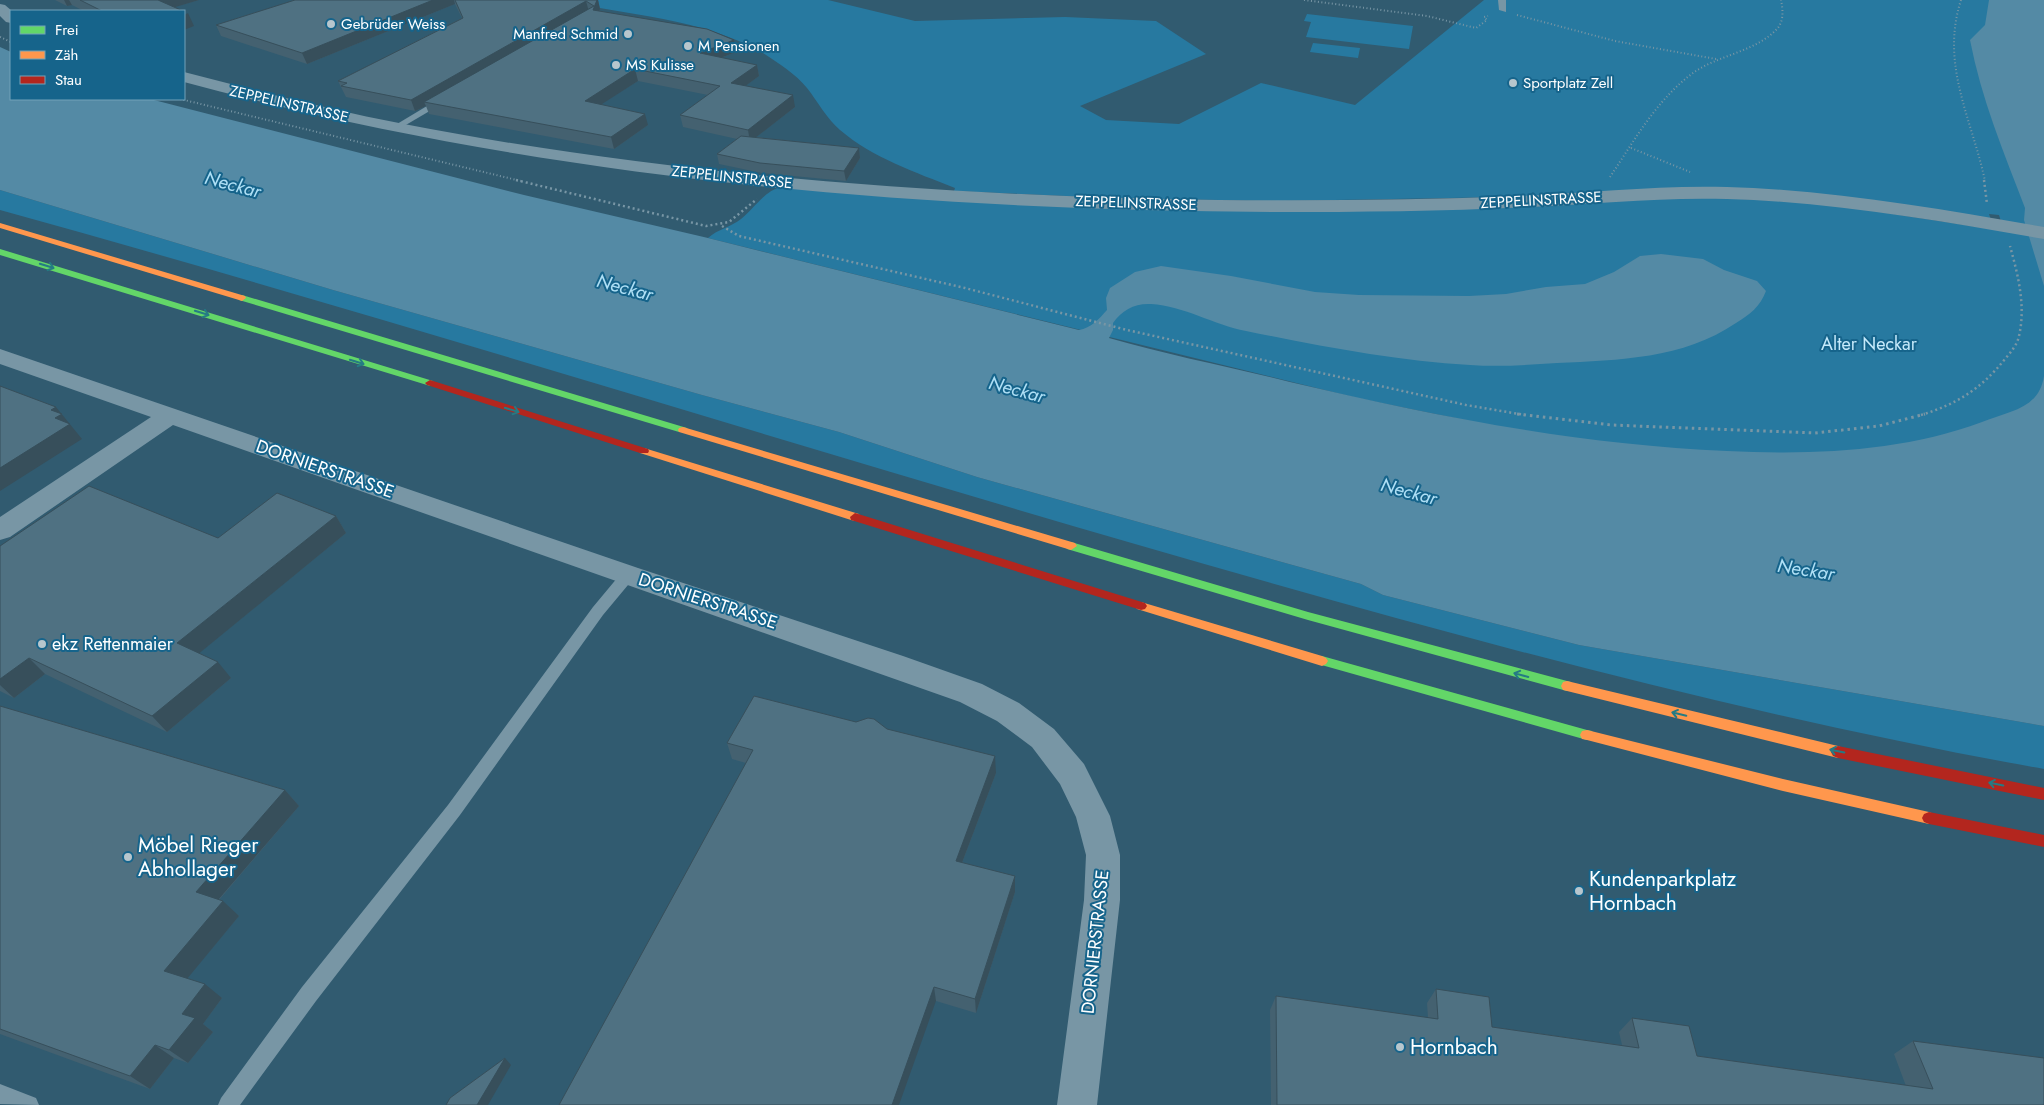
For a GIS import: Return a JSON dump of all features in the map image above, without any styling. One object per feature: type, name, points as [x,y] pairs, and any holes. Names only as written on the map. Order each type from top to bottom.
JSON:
[{"type":"highway","points":[[0,225],[1204,586],[1399,642],[1592,693],[1783,739],[2044,794]]},
{"type":"highway","points":[[0,252],[1189,621],[1401,684],[1589,736],[1821,793],[2044,841]]},
{"type":"street","points":[[0,2],[6,0]]},
{"type":"street","points":[[0,8],[10,17]]},
{"type":"street","name":"ZEPPELINSTRASSE","points":[[185,77],[336,116],[555,156],[776,181],[958,196],[1173,205],[1391,205],[1728,193],[1881,206],[2000,221],[2044,233]]},
{"type":"street","name":"DORNIERSTRASSE","points":[[0,356],[628,575],[874,657],[971,693],[1008,712],[1026,725],[1057,754],[1084,794],[1093,816],[1103,856],[1102,900],[1077,1105]]},
{"type":"street","points":[[0,530],[170,416]]},
{"type":"lane","points":[[1502,0],[1502,10]]},
{"type":"lane","points":[[396,127],[454,93]]},
{"type":"lane","points":[[228,1105],[309,994],[454,810],[598,612],[628,575]]},
{"type":"lane","points":[[0,1094],[29,1105]]},
{"type":"path","points":[[1304,0],[1430,17],[1476,28],[1487,20]]},
{"type":"path","points":[[1608,197],[1606,185],[1609,178],[1666,101],[1692,74],[1716,59],[1774,32],[1782,18],[1781,0]]},
{"type":"path","points":[[184,100],[692,223],[722,226],[739,236],[965,288],[1127,330],[1398,391],[1544,418],[1646,428],[1815,433],[1846,432],[1884,424],[1927,411],[1962,397],[1982,386],[2019,338],[2022,300],[2010,246],[2000,236],[2000,221],[1967,116],[1953,52],[1954,21],[1961,0]]},
{"type":"path","points":[[1502,10],[1612,41],[1670,53],[1716,59]]},
{"type":"path","points":[[722,226],[736,219],[776,181]]},
{"type":"green space","name":"Alter Neckar","points":[[558,0],[828,0],[915,21],[1065,17],[1156,21],[1206,54],[1080,106],[1106,120],[1179,124],[1261,83],[1355,105],[1484,0],[2044,0],[2044,505],[1509,429],[1357,398],[708,238],[737,222],[769,192],[781,187],[1057,206],[1702,197],[1506,197],[1277,201],[1111,198],[954,191],[955,188],[895,164],[853,140],[831,121],[798,78],[763,53],[739,41],[715,32],[663,19]],"holes":[[[1702,197],[1837,197],[1991,220],[1989,214],[1999,215],[2004,231],[1822,203]]]},
{"type":"green space","points":[[1307,14],[1413,26],[1409,49],[1306,37],[1311,22],[1304,21]]},
{"type":"green space","points":[[1313,43],[1360,48],[1358,58],[1310,52]]},
{"type":"green space","points":[[0,190],[333,290],[839,432],[977,477],[1361,584],[1383,595],[1579,645],[2044,726],[2044,769],[1814,723],[1700,697],[1586,669],[1360,608],[993,502],[284,291],[0,210]]},
{"type":"water","points":[[1989,0],[2044,0],[2044,286],[2024,220],[2025,208],[2001,146],[1980,83],[1970,40],[1985,25]]},
{"type":"water","name":"Neckar","points":[[0,47],[10,52],[10,100],[154,100],[524,195],[708,238],[1079,330],[1098,320],[1107,310],[1106,298],[1110,288],[1135,272],[1161,266],[1231,276],[1315,292],[1359,295],[1469,296],[1506,294],[1546,287],[1585,284],[1614,272],[1640,256],[1661,254],[1703,259],[1724,270],[1757,281],[1766,291],[1758,306],[1716,335],[1694,344],[1672,351],[1627,359],[1503,366],[1414,360],[1246,331],[1222,325],[1175,308],[1151,304],[1134,306],[1120,314],[1113,323],[1113,330],[1109,338],[1344,394],[1507,427],[1672,448],[1727,451],[1824,451],[1856,449],[1920,440],[1951,432],[2022,407],[2036,396],[2044,376],[2044,726],[1579,645],[1383,595],[1361,584],[977,477],[839,432],[333,290],[0,190]]},
{"type":"building","points":[[80,0],[158,0],[181,10],[100,10]]},
{"type":"building","name":"Gebrüder Weiss","points":[[295,0],[433,0],[302,53],[216,25]]},
{"type":"building","points":[[455,0],[597,0],[593,10],[707,29],[734,40],[700,53],[757,65],[731,83],[793,95],[748,130],[680,115],[720,86],[635,69],[585,101],[645,114],[611,137],[424,102],[594,6],[586,1],[411,100],[341,86],[347,83],[338,81],[463,18]]},
{"type":"building","points":[[741,136],[859,148],[844,171],[760,163],[717,154]]},
{"type":"building","points":[[0,386],[56,407],[51,410],[62,414],[55,418],[70,424],[0,468]]},
{"type":"building","points":[[89,486],[218,538],[277,493],[336,516],[177,643],[218,662],[152,716],[29,658],[0,679],[0,546]]},
{"type":"building","points":[[754,696],[856,722],[868,718],[874,719],[887,729],[995,756],[956,861],[1015,876],[975,999],[934,987],[892,1105],[559,1105],[753,750],[727,743]]},
{"type":"building","name":"Möbel Rieger Abhollager","points":[[0,706],[285,790],[196,892],[223,901],[164,971],[205,984],[182,1014],[195,1018],[169,1050],[155,1045],[130,1076],[0,1029]]},
{"type":"building","name":"Hornbach","points":[[1436,989],[1489,997],[1492,1027],[1639,1048],[1632,1018],[1689,1026],[1697,1056],[1933,1089],[1913,1041],[2044,1058],[2044,1105],[1277,1105],[1276,996],[1438,1019]]},
{"type":"building","points":[[505,1058],[477,1105],[446,1105],[450,1098]]},
{"type":"traffic: fast","points":[[0,252],[430,383]]},
{"type":"traffic: fast","points":[[242,298],[683,430]]},
{"type":"traffic: fast","points":[[1071,546],[1308,616],[1567,686]]},
{"type":"traffic: fast","points":[[1322,661],[1587,735]]},
{"type":"traffic: slow","points":[[0,225],[242,298]]},
{"type":"traffic: slow","points":[[683,430],[1071,546]]},
{"type":"traffic: slow","points":[[644,451],[855,517]]},
{"type":"traffic: slow","points":[[1141,606],[1322,661]]},
{"type":"traffic: slow","points":[[1567,686],[1838,752]]},
{"type":"traffic: slow","points":[[1587,735],[1783,785],[1929,818]]},
{"type":"traffic: jam","points":[[430,383],[644,451]]},
{"type":"traffic: jam","points":[[855,517],[1141,606]]},
{"type":"traffic: jam","points":[[1838,752],[2044,794]]},
{"type":"traffic: jam","points":[[1929,818],[2044,841]]},
{"type":"place","name":"Gebrüder Weiss","points":[[331,24]]},
{"type":"place","name":"Manfred Schmid","points":[[628,34]]},
{"type":"place","name":"M Pensionen","points":[[688,46]]},
{"type":"place","name":"MS Kulisse","points":[[616,65]]},
{"type":"place","name":"Sportplatz Zell","points":[[1513,83]]},
{"type":"place","name":"ekz Rettenmaier","points":[[42,644]]},
{"type":"place","name":"Möbel Rieger Abhollager","points":[[128,857]]},
{"type":"place","name":"Kundenparkplatz Hornbach","points":[[1579,891]]},
{"type":"place","name":"Hornbach","points":[[1400,1047]]}]
